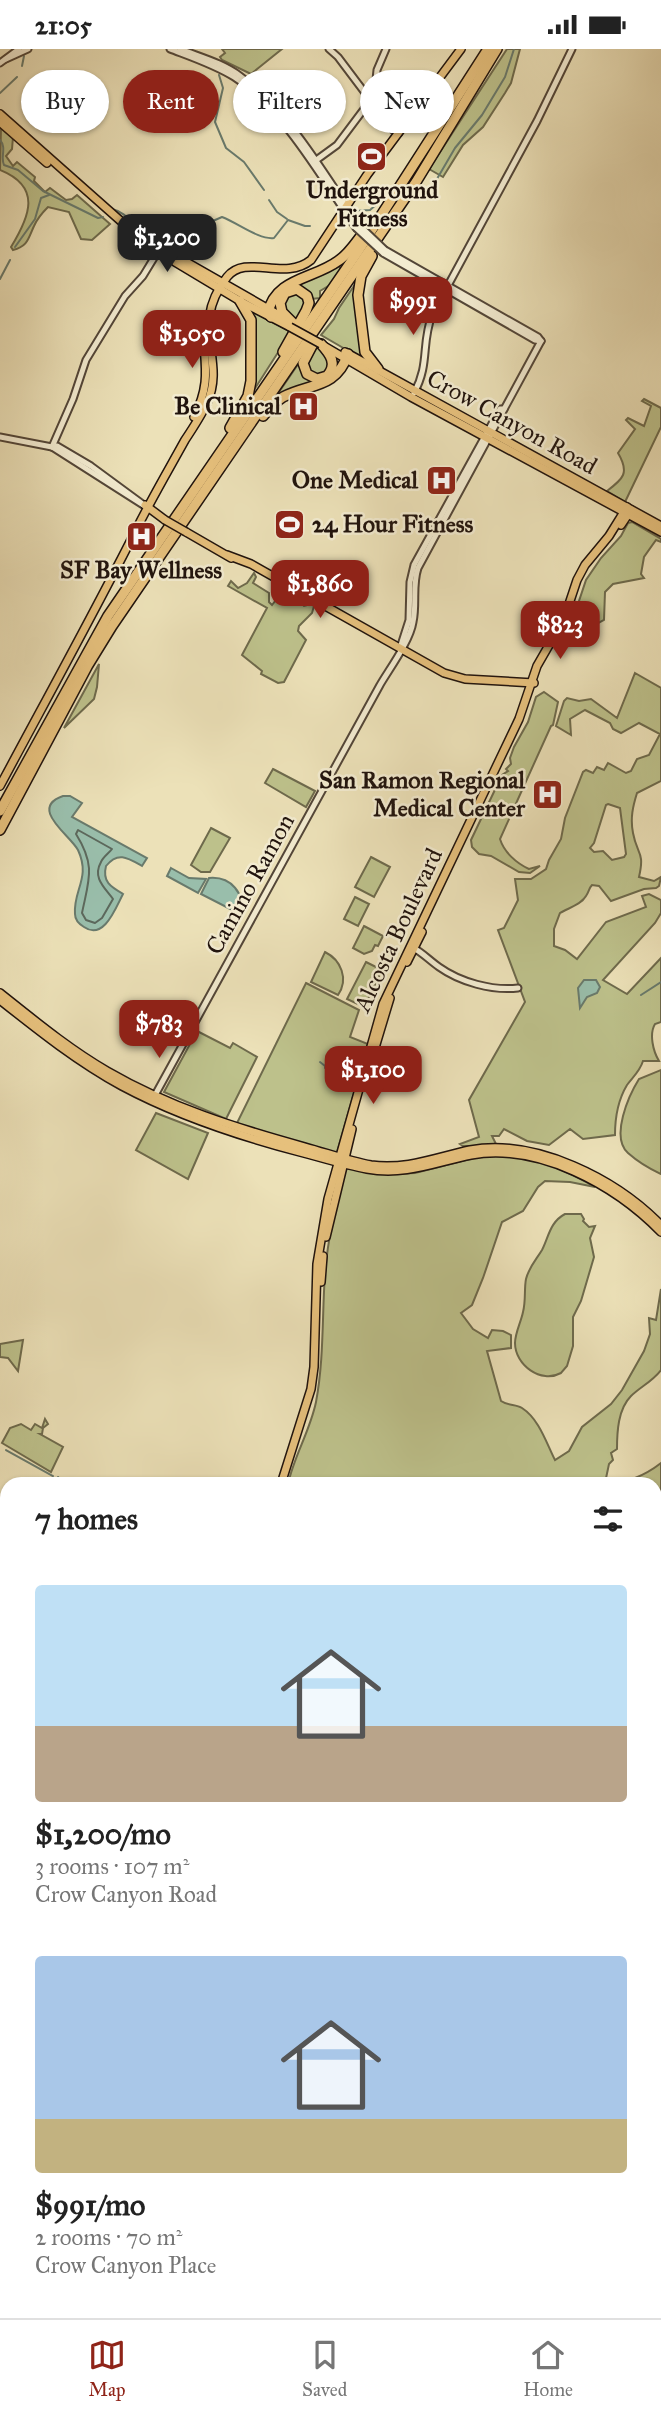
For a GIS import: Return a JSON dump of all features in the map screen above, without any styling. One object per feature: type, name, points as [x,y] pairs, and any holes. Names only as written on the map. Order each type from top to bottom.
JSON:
[{"type":"highway","points":[[1,807],[108,616],[385,210],[488,49]]},
{"type":"highway","points":[[378,369],[365,352],[358,295],[360,281],[416,182],[497,49]]},
{"type":"highway","points":[[0,830],[99,647],[416,182]]},
{"type":"highway","points":[[270,313],[283,287],[339,261],[385,210]]},
{"type":"highway","points":[[322,342],[332,359],[333,367],[327,376],[317,379],[305,370],[304,360],[346,285]]},
{"type":"highway","points":[[269,381],[270,374],[308,307],[307,296],[297,289],[285,293],[280,303],[292,325]]},
{"type":"highway","points":[[209,468],[246,400],[250,386],[252,324],[240,301]]},
{"type":"highway","points":[[230,455],[276,402],[329,381],[338,373],[347,356]]},
{"type":"main road","points":[[446,70],[461,49]]},
{"type":"main road","name":"Crow Canyon Road","points":[[0,114],[124,224],[159,250]]},
{"type":"main road","name":"Crow Canyon Road","points":[[0,122],[124,230],[219,286],[661,532]]},
{"type":"main road","points":[[0,786],[204,394],[207,378],[205,310],[226,272],[237,265],[250,262],[261,267],[284,270],[299,268],[312,260],[399,133]]},
{"type":"main road","points":[[327,240],[332,227],[346,209]]},
{"type":"main road","name":"Crow Canyon Road","points":[[219,286],[240,301],[270,313]]},
{"type":"main road","name":"Crow Canyon Road","points":[[347,356],[378,369],[413,394]]},
{"type":"main road","points":[[146,506],[165,520],[227,555],[243,561],[446,673],[461,678],[533,683]]},
{"type":"main road","points":[[0,776],[146,506]]},
{"type":"main road","name":"Crow Canyon Road","points":[[627,511],[661,526]]},
{"type":"main road","name":"Alcosta Boulevard","points":[[286,1477],[313,1402],[318,1367],[322,1264],[326,1233],[342,1160],[386,1008],[515,728],[542,655],[564,619],[581,571],[627,511]]},
{"type":"main road","points":[[517,681],[528,695]]},
{"type":"main road","name":"Alcosta Boulevard","points":[[411,949],[526,716],[533,683]]},
{"type":"main road","points":[[0,993],[94,1062],[153,1098]]},
{"type":"main road","points":[[0,1000],[67,1051],[119,1084],[220,1123],[376,1171],[400,1171],[480,1154],[533,1156],[570,1170],[614,1195],[642,1214],[661,1232]]},
{"type":"main road","points":[[342,1160],[400,1166],[479,1149],[505,1148],[534,1152],[561,1160],[611,1187],[635,1202],[661,1225]]},
{"type":"street","points":[[3,61],[19,49]]},
{"type":"street","points":[[3,61],[29,49]]},
{"type":"street","points":[[170,49],[223,71],[250,89],[282,121],[358,226],[384,251],[446,288]]},
{"type":"street","points":[[180,49],[238,75],[285,119],[346,209]]},
{"type":"street","points":[[330,49],[360,88]]},
{"type":"street","points":[[377,70],[386,49]]},
{"type":"street","points":[[413,394],[424,370],[427,328],[537,121],[572,49]]},
{"type":"street","points":[[2,51],[3,61]]},
{"type":"street","points":[[315,161],[337,145],[360,114]]},
{"type":"street","points":[[52,447],[74,399],[86,360],[125,296],[143,276],[159,250]]},
{"type":"street","name":"Camino Ramon","points":[[153,1098],[400,648],[410,635],[418,568],[489,435],[500,409],[504,409],[541,341],[446,288]]},
{"type":"street","points":[[0,437],[52,447],[146,506]]},
{"type":"street","points":[[411,949],[424,955],[440,968],[474,982],[496,989],[518,988]]},
{"type":"green space","points":[[222,49],[282,49],[256,70],[243,70],[222,60],[220,57],[225,53]]},
{"type":"green space","points":[[507,49],[520,49],[511,83],[483,127],[463,145],[443,177],[429,169]]},
{"type":"green space","points":[[1,127],[13,137],[12,149],[6,156],[13,166],[17,162],[35,177],[34,181],[45,192],[50,188],[66,200],[77,195],[110,224],[92,240],[81,239],[69,212],[48,207],[27,241],[13,250],[11,247],[23,224],[28,203],[22,185],[0,170]]},
{"type":"green space","points":[[338,265],[341,269],[330,285],[320,291],[320,298],[311,299],[293,284]]},
{"type":"green space","points":[[358,280],[356,320],[367,359],[364,360],[321,335]]},
{"type":"green space","points":[[289,293],[301,293],[307,303],[298,322],[286,311],[284,299]]},
{"type":"green space","points":[[250,310],[291,332],[254,390],[253,389]]},
{"type":"green space","points":[[316,346],[321,348],[330,364],[326,371],[319,375],[311,372],[307,366]]},
{"type":"green space","points":[[301,360],[315,383],[277,395]]},
{"type":"green space","points":[[644,399],[661,408],[661,427],[625,502],[607,491],[623,475],[624,466],[618,453],[635,429],[626,420],[628,418],[644,426],[651,406],[642,401]]},
{"type":"green space","points":[[632,522],[661,539],[661,542],[656,540],[644,557],[641,574],[644,578],[613,584],[605,592],[604,620],[587,629],[577,639],[569,631],[586,580],[628,523]]},
{"type":"green space","points":[[254,573],[256,577],[253,583],[269,593],[269,602],[272,605],[283,591],[287,591],[289,597],[286,602],[297,599],[305,601],[302,604],[304,606],[314,606],[312,613],[299,626],[298,631],[306,640],[284,682],[278,683],[261,674],[262,671],[242,655],[267,608],[228,586],[231,581],[238,588],[247,583]]},
{"type":"green space","points":[[99,664],[94,699],[64,728]]},
{"type":"green space","points":[[635,673],[661,688],[661,781],[637,793],[632,822],[641,857],[639,877],[654,881],[661,877],[659,886],[611,901],[599,886],[592,885],[581,902],[560,913],[554,929],[554,946],[577,959],[606,922],[646,907],[642,896],[649,894],[661,900],[661,913],[655,923],[603,980],[627,994],[661,958],[661,1022],[655,1024],[652,1037],[659,1061],[643,1061],[627,1085],[618,1109],[615,1135],[583,1139],[570,1129],[549,1145],[527,1141],[504,1129],[499,1136],[492,1136],[497,1146],[463,1146],[460,1144],[479,1137],[469,1100],[525,1002],[498,930],[504,928],[518,900],[515,879],[531,879],[546,869],[561,839],[565,818],[583,772],[586,770],[593,773],[597,767],[604,770],[608,763],[626,773],[631,771],[637,759],[649,755],[660,734],[639,723],[621,733],[613,729],[610,723],[585,710],[570,719],[571,735],[556,726],[564,701],[567,698],[579,701],[591,699],[617,718]],"holes":[[[606,805],[620,808],[626,854],[612,860],[603,851],[594,852],[590,848]]]},
{"type":"green space","points":[[544,692],[558,702],[553,725],[500,839],[508,853],[520,864],[529,869],[540,866],[530,873],[519,872],[491,856],[479,854],[472,847],[471,840],[502,775],[508,771],[506,769],[511,764],[514,747],[528,722],[536,697]]},
{"type":"green space","points":[[273,769],[315,791],[306,807],[265,783]]},
{"type":"green space","points":[[211,828],[230,838],[210,872],[201,872],[191,865]]},
{"type":"green space","points":[[371,857],[390,867],[374,897],[355,887]]},
{"type":"green space","points":[[355,897],[369,904],[358,926],[344,919]]},
{"type":"green space","points":[[364,926],[383,936],[378,946],[375,945],[372,951],[364,954],[353,948]]},
{"type":"green space","points":[[325,952],[331,955],[342,971],[343,983],[338,995],[311,982]]},
{"type":"green space","points":[[366,962],[382,970],[364,1007],[347,999]]},
{"type":"green space","points":[[306,983],[359,1010],[350,1037],[368,1044],[335,1153],[236,1125]]},
{"type":"green space","points":[[197,1031],[230,1048],[233,1043],[257,1057],[226,1119],[164,1092]]},
{"type":"green space","points":[[661,1070],[661,1174],[628,1153],[623,1146],[621,1127],[626,1105],[639,1079]]},
{"type":"green space","points":[[156,1113],[208,1133],[188,1179],[136,1150]]},
{"type":"green space","points":[[486,1155],[543,1163],[595,1187],[545,1181],[538,1187],[523,1211],[502,1222],[472,1305],[461,1313],[473,1329],[488,1338],[492,1330],[511,1335],[511,1348],[487,1351],[501,1401],[522,1408],[533,1418],[555,1460],[569,1451],[582,1427],[611,1404],[622,1390],[644,1351],[650,1334],[649,1318],[656,1320],[661,1289],[661,1370],[631,1396],[623,1407],[617,1449],[611,1453],[613,1460],[609,1464],[606,1477],[290,1477],[310,1423],[319,1386],[326,1260],[346,1168],[395,1174],[415,1173]]},
{"type":"green space","points":[[565,1214],[581,1214],[589,1227],[595,1226],[590,1238],[594,1257],[581,1301],[573,1317],[573,1346],[567,1366],[561,1373],[545,1376],[530,1370],[519,1359],[515,1339],[524,1308],[527,1275],[553,1225]]},
{"type":"green space","points":[[23,1340],[18,1371],[8,1358],[0,1357],[0,1344]]},
{"type":"green space","points":[[45,1419],[48,1424],[40,1434],[63,1447],[51,1472],[2,1443],[10,1428],[21,1424],[31,1430],[35,1424],[42,1428]]},
{"type":"green space","points":[[661,1463],[661,1477],[637,1477],[649,1471]]},
{"type":"water","points":[[70,796],[82,803],[72,817],[147,858],[142,866],[119,857],[106,866],[106,880],[123,894],[113,914],[98,930],[84,927],[75,916],[82,860],[74,844],[54,822],[49,807],[53,801]]},
{"type":"water","points":[[171,868],[189,878],[206,879],[198,893],[167,876]]},
{"type":"water","points":[[209,878],[224,880],[235,888],[241,900],[240,914],[201,894]]},
{"type":"water","points":[[584,980],[596,980],[600,987],[597,993],[587,997],[580,1008],[578,988]]},
{"type":"waterway","points":[[416,200],[427,196],[455,148],[482,115],[505,77],[514,49]]},
{"type":"waterway","points":[[22,66],[24,56]]},
{"type":"waterway","points":[[219,75],[223,88],[219,105]]},
{"type":"waterway","points":[[0,93],[17,77]]},
{"type":"waterway","points":[[219,131],[226,148],[244,162],[264,190]]},
{"type":"waterway","points":[[0,140],[4,165],[18,170],[43,191],[98,218],[103,217]]},
{"type":"waterway","points":[[15,247],[35,219],[41,198],[49,195]]},
{"type":"waterway","points":[[269,200],[277,212],[287,219]]},
{"type":"waterway","points":[[355,211],[370,210],[377,204]]},
{"type":"waterway","points":[[112,209],[145,233],[182,224],[206,224],[222,217],[268,238],[274,238],[288,220],[310,226]]},
{"type":"waterway","points":[[0,279],[10,260]]},
{"type":"waterway","points":[[641,995],[661,982]]},
{"type":"waterway","points":[[320,1062],[325,1066]]},
{"type":"waterway","points":[[6,1450],[53,1476]]},
{"type":"place","name":"Underground Fitness","points":[[372,156]]},
{"type":"place","name":"Be Clinical","points":[[304,406]]},
{"type":"place","name":"One Medical","points":[[441,480]]},
{"type":"place","name":"24 Hour Fitness","points":[[289,524]]},
{"type":"place","name":"SF Bay Wellness","points":[[141,536]]},
{"type":"place","name":"San Ramon Regional Medical Center","points":[[548,794]]}]
